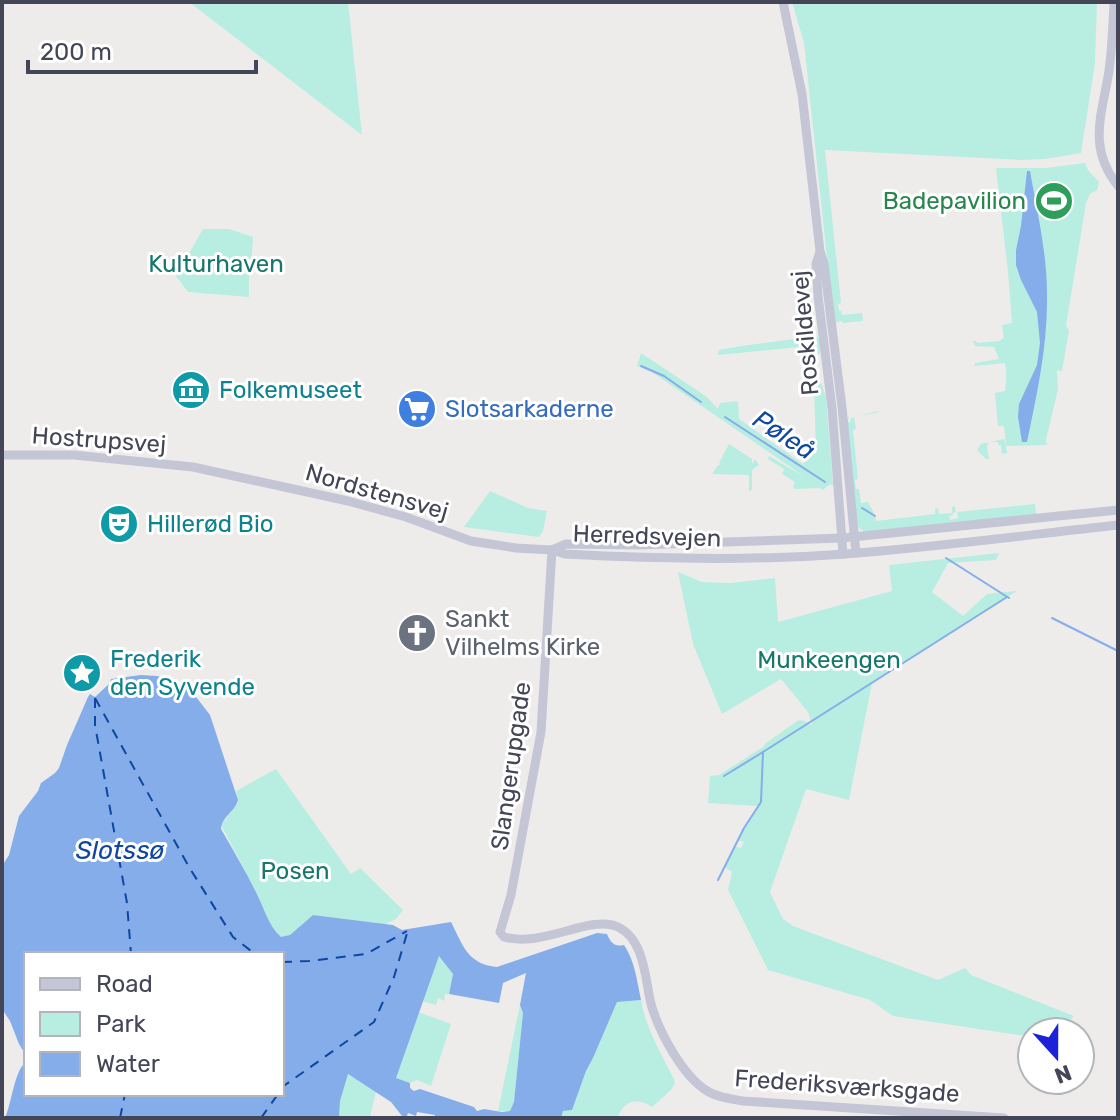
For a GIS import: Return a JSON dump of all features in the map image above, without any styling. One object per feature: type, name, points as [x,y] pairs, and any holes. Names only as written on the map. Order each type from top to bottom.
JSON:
[{"type":"street","name":"Roskildevej","points":[[783,2],[802,94],[842,407],[856,553]]},
{"type":"street","points":[[1114,2],[1099,144],[1103,162],[1118,186]]},
{"type":"street","name":"Roskildevej","points":[[820,251],[816,264],[818,296],[832,408],[843,554]]},
{"type":"street","name":"Hostrupsvej","points":[[2,455],[74,455],[193,467]]},
{"type":"street","name":"Nordstensvej","points":[[193,467],[348,501],[406,517],[471,541],[552,550]]},
{"type":"street","name":"Herredsvejen","points":[[552,550],[566,544],[638,545],[842,538],[1118,510]]},
{"type":"street","name":"Herredsvejen","points":[[552,550],[565,554],[758,558],[856,553],[1118,525]]},
{"type":"street","name":"Slangerupgade","points":[[504,937],[500,932],[511,895],[541,732],[552,550]]},
{"type":"street","name":"Frederiksværksgade","points":[[504,937],[526,941],[598,923],[618,927],[629,934],[638,949],[656,1018],[667,1042],[696,1082],[711,1094],[743,1101],[1004,1118]]},
{"type":"green space","points":[[189,2],[348,2],[362,135]]},
{"type":"green space","points":[[792,2],[1097,2],[1095,63],[1081,153],[1021,160],[825,150],[841,303],[838,304],[839,310],[842,315],[862,313],[863,321],[834,323],[804,43]]},
{"type":"green space","points":[[1085,163],[1099,182],[1097,190],[1090,194],[1086,203],[1066,326],[1069,331],[1062,371],[1057,370],[1058,389],[1047,445],[1006,446],[1007,453],[1002,454],[998,442],[990,442],[1004,439],[1006,445],[1004,426],[998,426],[995,393],[1005,391],[1006,366],[1005,363],[974,366],[975,363],[999,359],[994,347],[975,346],[973,341],[999,341],[1004,338],[1002,325],[1012,323],[996,168],[1046,168]]},
{"type":"green space","name":"Kulturhaven","points":[[203,229],[229,229],[253,237],[251,267],[245,266],[244,273],[249,274],[249,297],[188,292],[176,276]]},
{"type":"green space","points":[[815,335],[820,339],[820,354],[814,339],[801,341],[801,344],[815,344],[818,374],[826,397],[833,486],[830,484],[823,490],[795,489],[795,482],[782,474],[784,469],[768,459],[769,456],[805,477],[652,372],[637,366],[641,353],[707,397],[718,409],[720,403],[738,401],[739,419],[803,464],[812,453],[816,454],[810,346],[718,355],[719,350]]},
{"type":"green space","points":[[849,416],[848,422],[854,417],[856,489],[859,489],[861,503],[868,502],[876,521],[935,514],[938,508],[939,514],[952,513],[955,506],[956,512],[949,516],[950,520],[958,518],[957,512],[1035,504],[1036,515],[866,532],[860,529],[856,523],[845,422]]},
{"type":"green space","points":[[989,442],[989,459],[986,459],[977,450],[981,444]]},
{"type":"green space","points":[[729,444],[752,459],[752,464],[755,459],[759,465],[752,470],[752,490],[749,491],[749,475],[712,474],[721,465],[719,463]]},
{"type":"green space","points":[[490,491],[528,508],[547,511],[539,537],[464,527]]},
{"type":"green space","name":"Munkeengen","points":[[999,553],[996,560],[948,563],[932,592],[963,616],[987,594],[1017,591],[872,683],[849,800],[806,789],[770,892],[783,919],[793,926],[938,980],[965,968],[971,975],[1074,1016],[1016,1016],[1016,1035],[893,1016],[870,1000],[768,970],[728,890],[732,872],[725,867],[735,846],[741,848],[744,842],[738,840],[758,806],[708,803],[710,776],[719,775],[797,721],[812,725],[808,712],[781,679],[722,714],[693,644],[678,572],[702,582],[731,583],[775,578],[778,622],[892,591],[889,565]]},
{"type":"green space","name":"Posen","points":[[276,769],[351,874],[360,868],[403,910],[396,919],[385,924],[313,915],[282,938],[268,921],[258,895],[221,825],[238,803],[236,791]]},
{"type":"green space","points":[[439,955],[453,974],[449,994],[445,994],[444,1001],[438,998],[436,1005],[422,1001]]},
{"type":"green space","points":[[641,1000],[650,1030],[675,1083],[671,1090],[652,1107],[641,1102],[627,1104],[618,1118],[561,1118],[563,1111],[572,1110],[617,1002]]},
{"type":"green space","points":[[520,1005],[523,1013],[514,1103],[510,1111],[498,1111]]},
{"type":"green space","points":[[418,1012],[451,1024],[431,1086],[417,1080],[410,1083],[395,1078]]},
{"type":"green space","points":[[347,1074],[376,1091],[370,1118],[339,1118]]},
{"type":"water","points":[[1027,171],[1030,171],[1043,248],[1047,313],[1034,406],[1027,442],[1022,442],[1019,404],[1037,365],[1040,343],[1037,312],[1016,265]]},
{"type":"water","name":"Slotssø","points":[[141,675],[172,680],[193,693],[210,715],[238,800],[221,829],[269,922],[281,937],[290,935],[313,915],[393,925],[402,930],[451,922],[472,958],[497,967],[597,933],[607,934],[615,945],[624,945],[633,964],[641,1000],[617,1002],[572,1110],[563,1111],[561,1118],[434,1118],[435,1115],[417,1112],[416,1116],[408,1113],[402,1116],[391,1102],[348,1074],[340,1101],[339,1118],[5,1118],[24,1064],[24,1096],[284,1096],[284,952],[24,952],[24,1052],[2,1009],[2,866],[9,855],[19,816],[41,783],[59,768],[88,697],[90,694],[95,697],[111,679]],"holes":[[[439,956],[453,974],[449,994],[499,1003],[503,983],[526,973],[520,1005],[523,1013],[514,1102],[510,1111],[477,1111],[474,1107],[420,1089],[414,1091],[410,1083],[396,1078]]]},
{"type":"waterway","name":"Pøleå","points":[[641,366],[664,376],[701,402]]},
{"type":"waterway","name":"Pøleå","points":[[725,417],[825,482]]},
{"type":"waterway","name":"Pøleå","points":[[862,508],[875,516]]},
{"type":"waterway","name":"Pøleå","points":[[946,558],[1009,598]]},
{"type":"waterway","points":[[718,880],[761,802],[763,752],[1007,597]]},
{"type":"waterway","name":"Pøleå","points":[[1052,618],[1118,651]]},
{"type":"waterway","points":[[724,776],[763,752]]},
{"type":"ferry route","points":[[95,698],[189,867],[233,937],[252,952]]},
{"type":"ferry route","points":[[95,698],[95,725],[127,903],[131,952]]},
{"type":"ferry route","points":[[284,1086],[374,1022],[394,977],[408,930]]},
{"type":"ferry route","points":[[284,962],[366,954],[407,931]]},
{"type":"ferry route","points":[[120,1118],[125,1096]]},
{"type":"ferry route","points":[[261,1118],[277,1096]]},
{"type":"place","name":"Badepavilion","points":[[1054,201]]},
{"type":"place","name":"Folkemuseet","points":[[191,390]]},
{"type":"place","name":"Slotsarkaderne","points":[[417,409]]},
{"type":"place","name":"Hillerød Bio","points":[[119,524]]},
{"type":"place","name":"Sankt Vilhelms Kirke","points":[[417,633]]},
{"type":"place","name":"Frederik den Syvende","points":[[82,673]]}]
